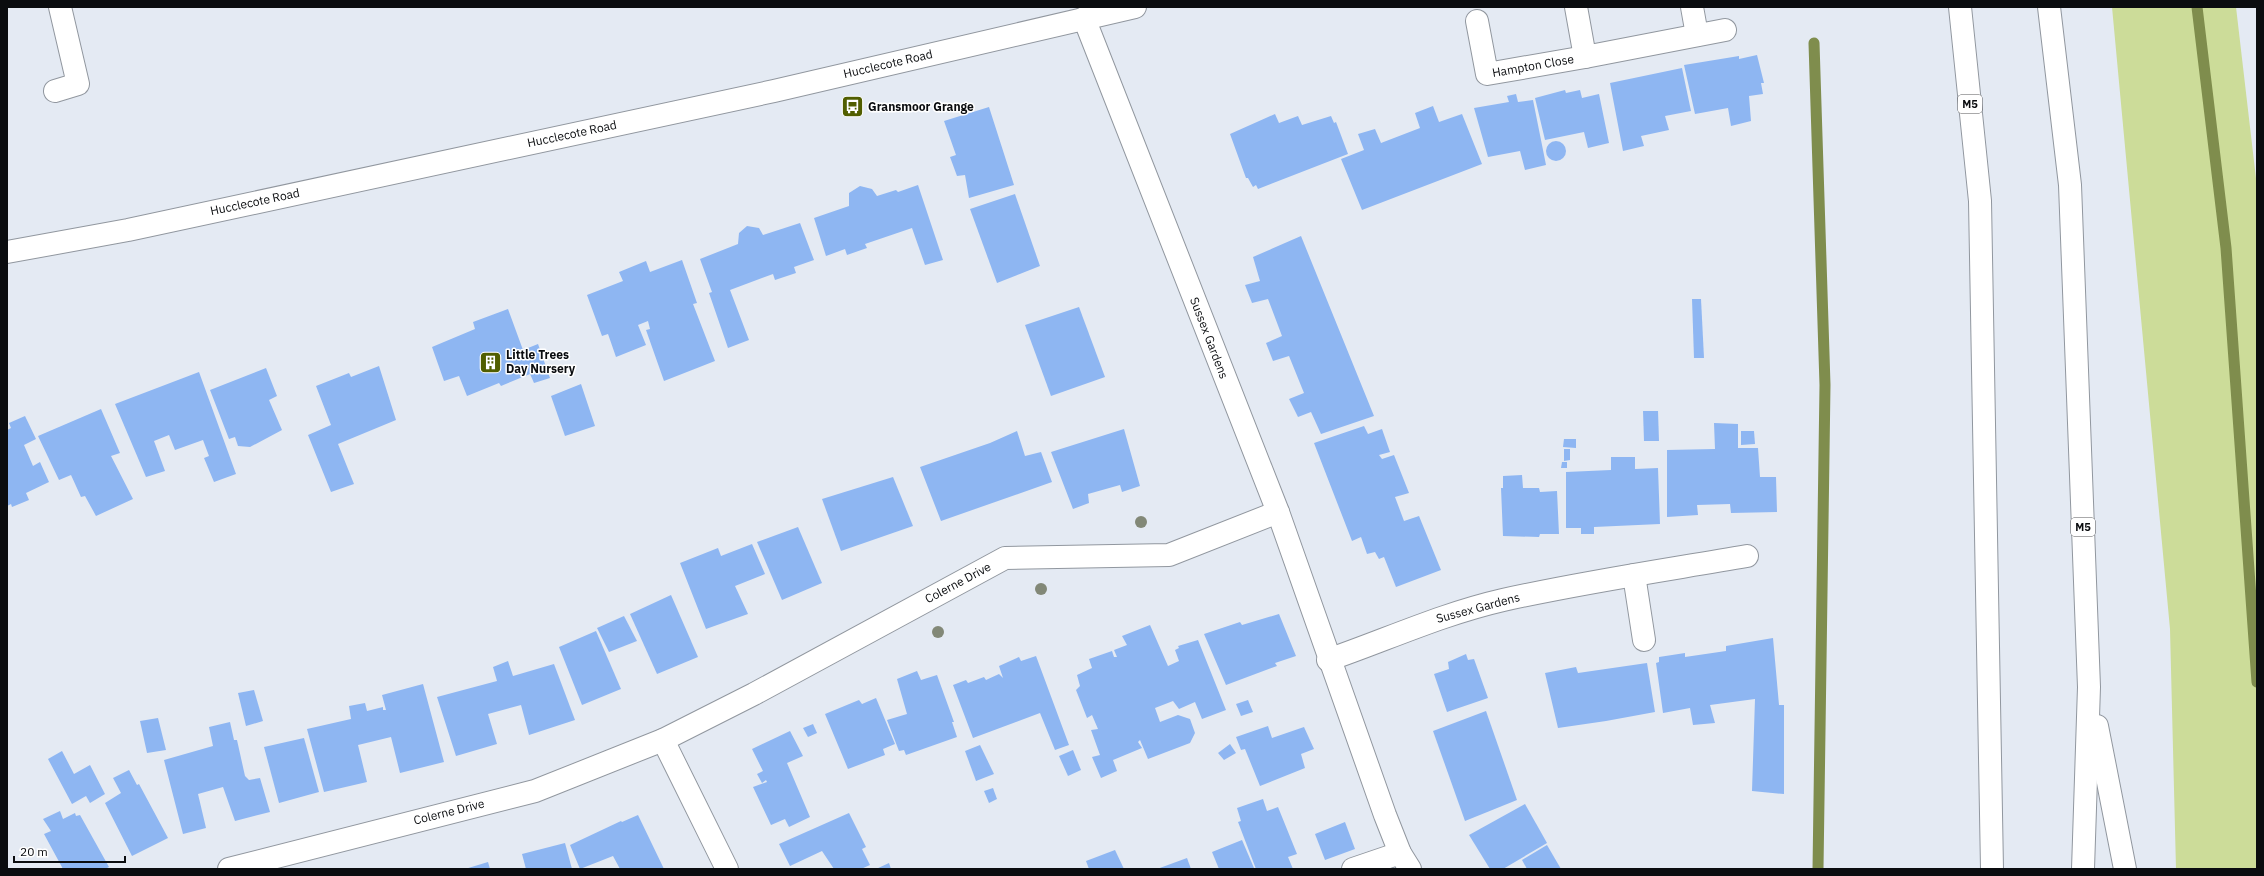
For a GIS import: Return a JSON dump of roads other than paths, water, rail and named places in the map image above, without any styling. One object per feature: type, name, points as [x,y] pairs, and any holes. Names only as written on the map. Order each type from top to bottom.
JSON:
[{"type":"main road","points":[[55,91],[78,84],[60,7]]},
{"type":"main road","name":"Hucclecote Road","points":[[7,252],[128,230],[758,94],[1134,7]]},
{"type":"main road","name":"Hampton Close","points":[[1576,7],[1585,57]]},
{"type":"main road","points":[[1692,7],[1697,35]]},
{"type":"main road","name":"M5","points":[[1960,7],[1980,201],[1992,869]]},
{"type":"main road","name":"M5","points":[[2048,7],[2070,185],[2090,687],[2083,869]]},
{"type":"main road","name":"Sussex Gardens","points":[[1084,18],[1278,512],[1328,660],[1405,861]]},
{"type":"main road","name":"Hampton Close","points":[[1478,21],[1487,74],[1725,30]]},
{"type":"main road","name":"Colerne Drive","points":[[229,869],[535,791],[663,740],[754,694],[1005,558],[1169,555],[1278,512]]},
{"type":"main road","name":"Sussex Gardens","points":[[1328,660],[1381,642],[1417,625],[1502,600],[1634,575],[1747,556]]},
{"type":"main road","points":[[1634,575],[1644,640]]},
{"type":"main road","name":"M5","points":[[2090,687],[2125,869]]},
{"type":"main road","points":[[663,740],[727,869]]},
{"type":"main road","points":[[1353,869],[1405,861]]},
{"type":"waterway","points":[[2197,7],[2226,248],[2257,682]]},
{"type":"waterway","points":[[1814,43],[1825,385],[1818,869]]},
{"type":"place","name":"Gransmoor Grange","points":[[853,107]]},
{"type":"place","name":"Little Trees Day Nursery","points":[[491,362]]}]
